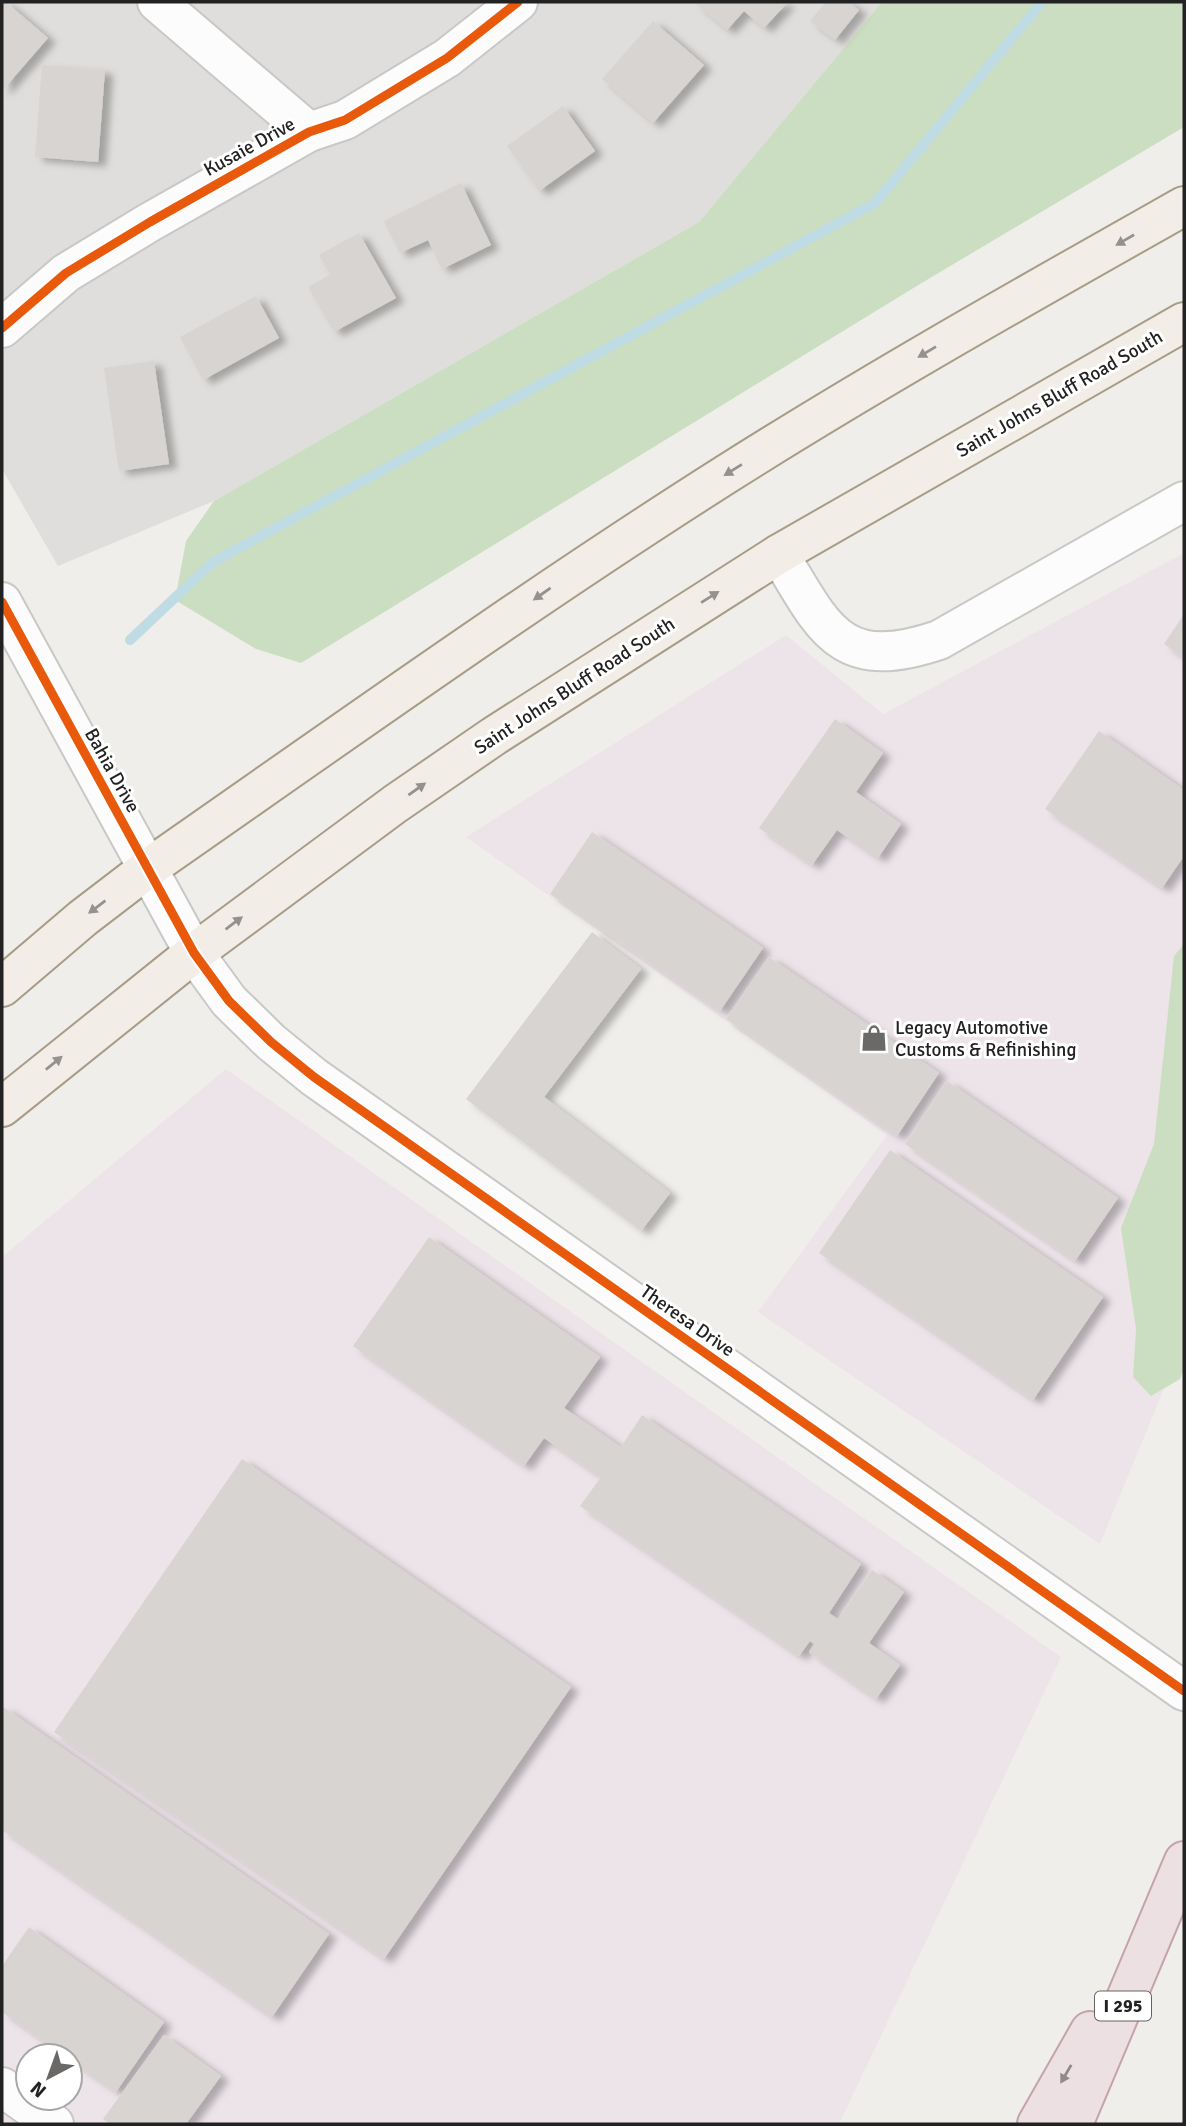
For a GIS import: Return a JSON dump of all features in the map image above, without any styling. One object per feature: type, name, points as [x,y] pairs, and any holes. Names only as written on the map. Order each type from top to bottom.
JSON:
[{"type":"highway","points":[[1037,2124],[1178,1874]]},
{"type":"highway","name":"I 295","points":[[1073,2124],[1178,1874]]},
{"type":"main road","points":[[2,987],[83,918],[147,869],[574,572],[727,473],[935,347],[1184,206]]},
{"type":"main road","name":"Saint Johns Bluff Road South","points":[[2,1107],[57,1060],[194,953],[395,804],[494,736],[779,554],[1184,322]]},
{"type":"street","points":[[157,2],[309,132]]},
{"type":"street","name":"Kusaie Drive","points":[[2,328],[66,273],[309,132],[345,120],[447,58],[518,2]]},
{"type":"street","points":[[779,554],[806,600],[826,626],[845,643],[861,650],[899,652],[940,640],[1184,501]]},
{"type":"street","name":"Bahia Drive","points":[[2,602],[194,953]]},
{"type":"street","name":"Theresa Drive","points":[[194,953],[229,1002],[271,1042],[314,1077],[1184,1690]]},
{"type":"street","points":[[2,2087],[54,2124]]},
{"type":"shaded area","points":[[2,2],[882,2],[699,222],[214,501],[58,566],[2,469]]},
{"type":"shaded area","points":[[1184,553],[1184,1340],[1100,1544],[758,1312],[887,1135],[466,837],[786,635],[883,714]]},
{"type":"shaded area","points":[[226,1069],[1061,1657],[839,2124],[2,2124],[2,1257]]},
{"type":"green space","points":[[882,2],[1184,2],[1184,127],[920,284],[301,663],[256,649],[175,600],[186,541],[214,501],[699,222]]},
{"type":"green space","points":[[1184,944],[1184,1369],[1180,1379],[1151,1396],[1133,1377],[1136,1329],[1121,1228],[1154,1144],[1174,956]]},
{"type":"building","points":[[2,2],[6,2],[48,38],[2,91]]},
{"type":"building","points":[[694,2],[788,2],[764,28],[744,11],[727,30]]},
{"type":"building","points":[[826,2],[848,2],[859,10],[835,40],[810,21]]},
{"type":"building","points":[[653,21],[704,65],[653,123],[602,79]]},
{"type":"building","points":[[42,65],[105,70],[98,162],[35,157]]},
{"type":"building","points":[[563,106],[595,151],[539,191],[507,146]]},
{"type":"building","points":[[461,183],[491,245],[442,269],[428,240],[400,253],[384,221]]},
{"type":"building","points":[[359,233],[396,298],[334,332],[308,287],[330,275],[319,255]]},
{"type":"building","points":[[256,296],[279,338],[203,380],[180,337]]},
{"type":"building","points":[[154,361],[169,464],[119,471],[104,368]]},
{"type":"building","points":[[1184,614],[1184,658],[1164,644]]},
{"type":"building","points":[[835,719],[883,753],[856,792],[901,824],[878,858],[837,830],[812,865],[759,828]]},
{"type":"building","points":[[1099,731],[1184,790],[1184,856],[1162,888],[1045,809]]},
{"type":"building","points":[[592,832],[763,948],[720,1011],[550,894]]},
{"type":"building","points":[[592,932],[641,969],[544,1097],[670,1193],[641,1231],[466,1099]]},
{"type":"building","points":[[769,957],[939,1073],[897,1136],[726,1019]]},
{"type":"building","points":[[947,1081],[1118,1198],[1075,1261],[905,1144]]},
{"type":"building","points":[[890,1150],[1103,1297],[1033,1400],[819,1253]]},
{"type":"building","points":[[429,1237],[600,1357],[564,1408],[621,1447],[642,1415],[861,1564],[829,1613],[838,1619],[872,1570],[904,1592],[869,1643],[900,1665],[876,1699],[809,1652],[814,1644],[810,1641],[799,1656],[580,1506],[601,1477],[544,1438],[524,1466],[353,1346]]},
{"type":"building","points":[[242,1459],[571,1687],[384,1959],[54,1732]]},
{"type":"building","points":[[2,1706],[329,1934],[272,2017],[2,1830]]},
{"type":"building","points":[[29,1927],[164,2022],[116,2092],[84,2070],[84,2042],[45,2042],[2,2012],[2,1966]]},
{"type":"building","points":[[164,2035],[221,2076],[186,2124],[110,2124],[103,2119]]},
{"type":"waterway","points":[[130,640],[213,562],[875,203],[1042,2]]},
{"type":"cycle path","points":[[2,328],[66,273],[309,132],[345,120],[447,58],[518,2]]},
{"type":"cycle path","points":[[2,602],[194,953],[229,1001],[271,1042],[314,1077],[1184,1691]]},
{"type":"place","name":"Legacy Automotive Customs & Refinishing","points":[[874,1038]]}]
